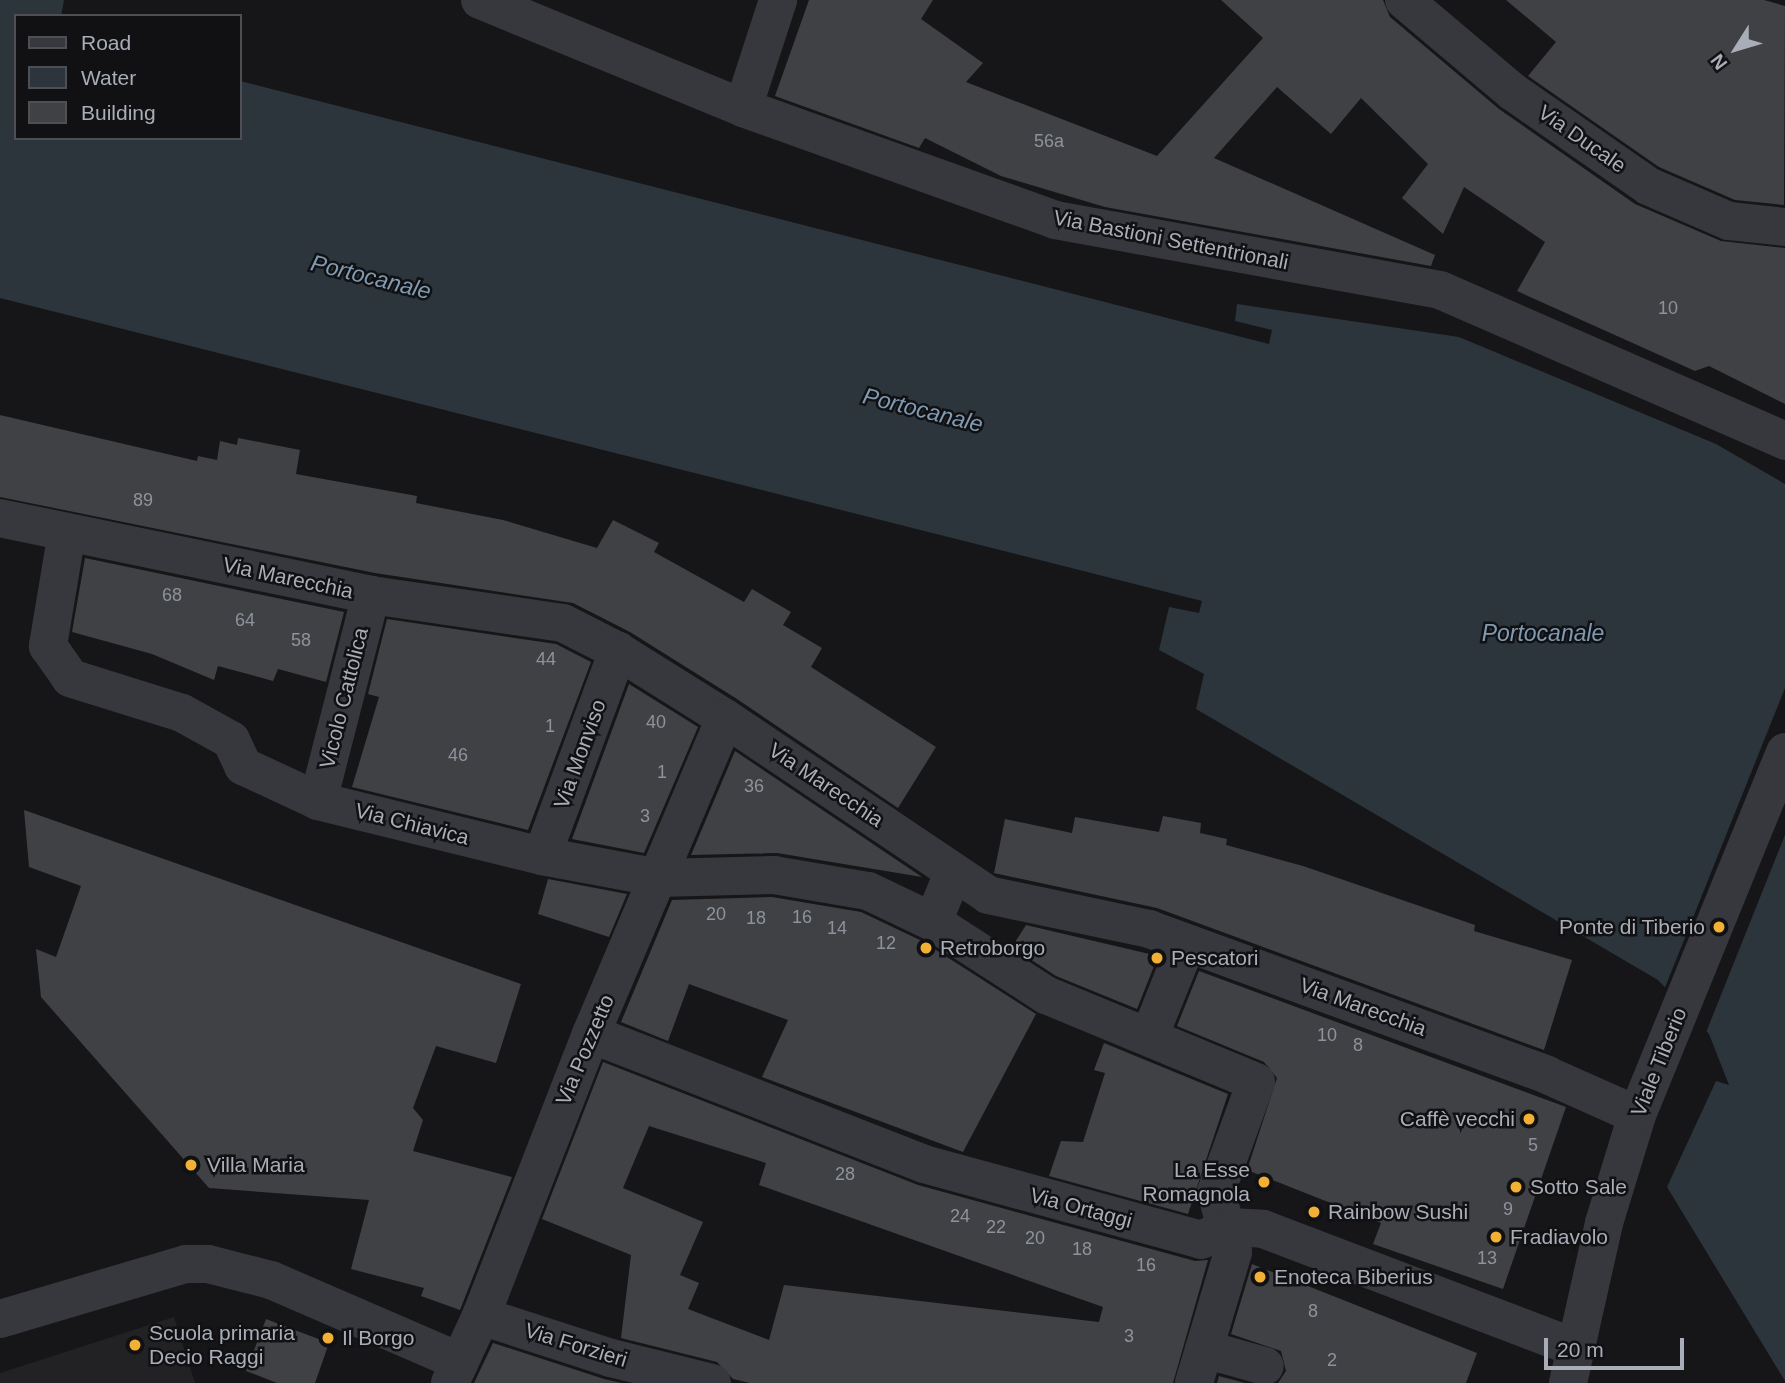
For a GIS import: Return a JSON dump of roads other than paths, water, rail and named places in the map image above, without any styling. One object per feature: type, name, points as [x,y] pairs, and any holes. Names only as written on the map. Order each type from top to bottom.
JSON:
[{"type":"street","points":[[743,108],[778,0]]},
{"type":"street","name":"Via Ducale","points":[[1404,0],[1513,92],[1648,186],[1729,221],[1785,227]]},
{"type":"street","name":"Via Bastioni Settentrionali","points":[[491,2],[743,108],[1055,220],[1440,290],[1785,441]]},
{"type":"street","name":"Via Marecchia","points":[[0,519],[370,595],[563,623],[618,651],[725,718],[864,808],[988,895],[1149,929],[1547,1074],[1637,1115]]},
{"type":"street","name":"Via Chiavica","points":[[67,532],[48,646],[70,678],[182,713],[231,740],[243,766],[263,779],[318,801],[542,856],[659,878],[774,875],[868,891],[933,922],[1046,995],[1256,1082],[1216,1192],[1229,1227]]},
{"type":"street","name":"Vicolo Cattolica","points":[[318,801],[370,595]]},
{"type":"street","name":"Via Monviso","points":[[542,856],[618,651]]},
{"type":"street","name":"Via Pozzetto","points":[[454,1372],[481,1316],[521,1204],[725,718]]},
{"type":"street","name":"Viale Tiberio","points":[[1570,1365],[1637,1115],[1785,752]]},
{"type":"street","points":[[933,922],[953,873]]},
{"type":"street","points":[[1149,1037],[1186,943]]},
{"type":"street","name":"Via Ortaggi","points":[[591,1034],[924,1164],[1201,1240],[1229,1227],[1263,1229],[1570,1365]]},
{"type":"street","points":[[1229,1227],[1233,1252],[1200,1366],[1265,1366]]},
{"type":"street","points":[[0,1319],[187,1264],[208,1264],[271,1280],[454,1372]]},
{"type":"street","name":"Via Forzieri","points":[[481,1316],[611,1358],[712,1383]]},
{"type":"water","name":"Portocanale","points":[[0,0],[64,0],[61,14],[14,14],[14,140],[242,140],[242,82],[1269,344],[1272,330],[1235,321],[1237,304],[1459,337],[1716,444],[1785,484],[1785,1381],[1667,1187],[1716,1081],[1729,1085],[1709,1034],[1658,980],[1196,709],[1204,674],[1159,650],[1169,607],[1199,613],[1202,601],[0,298]]},
{"type":"place","name":"Ponte di Tiberio","points":[[1719,927]]},
{"type":"place","name":"Retroborgo","points":[[926,948]]},
{"type":"place","name":"Pescatori","points":[[1157,958]]},
{"type":"place","name":"Caffè vecchi","points":[[1529,1119]]},
{"type":"place","name":"Villa Maria","points":[[191,1165]]},
{"type":"place","name":"La Esse Romagnola","points":[[1264,1182]]},
{"type":"place","name":"Sotto Sale","points":[[1516,1187]]},
{"type":"place","name":"Rainbow Sushi","points":[[1314,1212]]},
{"type":"place","name":"Fradiavolo","points":[[1496,1237]]},
{"type":"place","name":"Enoteca Biberius","points":[[1260,1277]]},
{"type":"place","name":"Il Borgo","points":[[328,1338]]},
{"type":"place","name":"Scuola primaria Decio Raggi","points":[[135,1345]]}]
